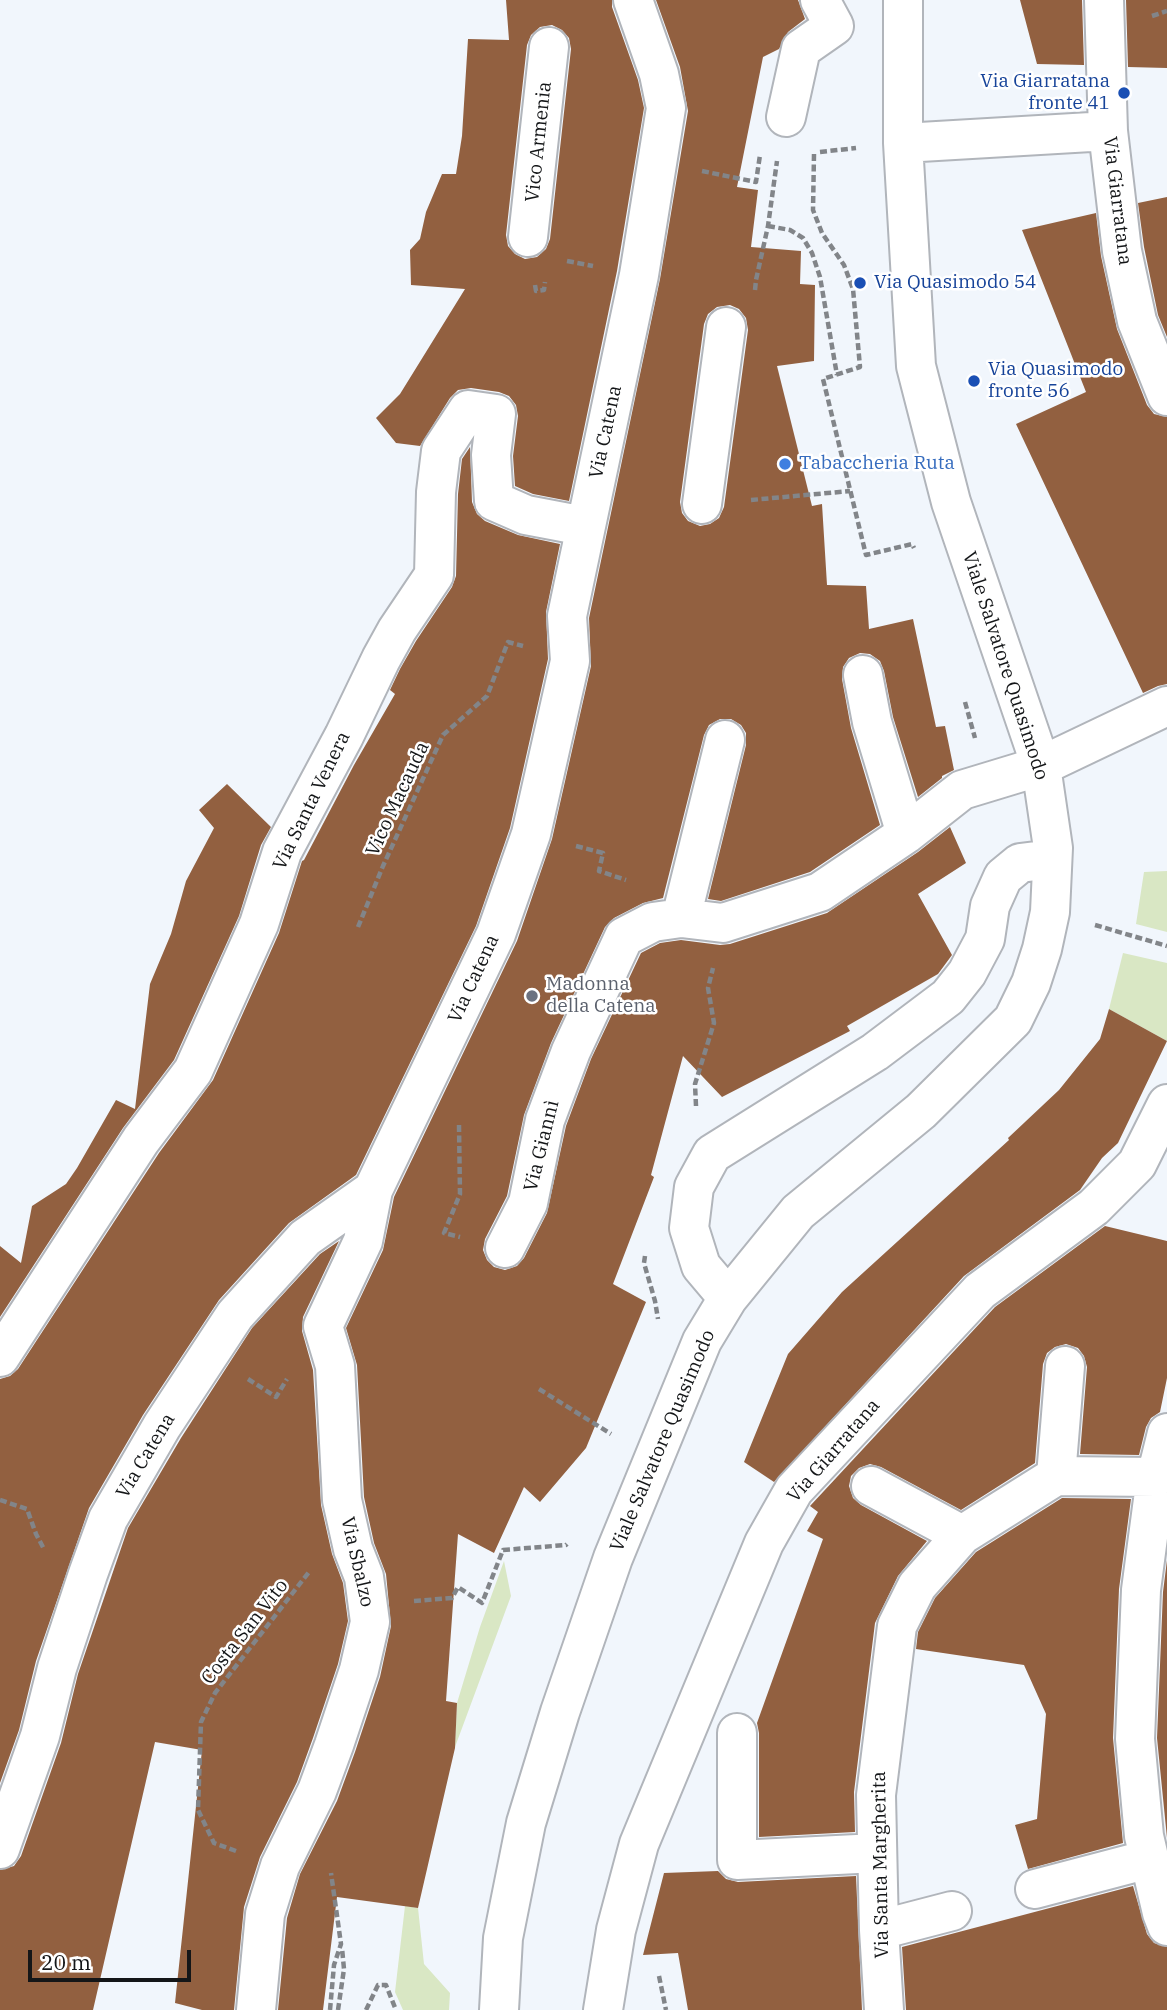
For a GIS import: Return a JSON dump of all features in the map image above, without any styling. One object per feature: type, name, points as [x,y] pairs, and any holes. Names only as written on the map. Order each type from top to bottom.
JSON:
[{"type":"street","name":"Via Catena","points":[[0,1849],[40,1736],[57,1668],[108,1519],[162,1426],[234,1315],[305,1238],[373,1190],[496,934],[531,834],[570,660],[567,615],[639,275],[666,108],[659,74],[634,0]]},
{"type":"street","points":[[782,133],[801,49],[834,26],[820,0]]},
{"type":"street","name":"Viale Salvatore Quasimodo","points":[[499,2010],[503,1938],[526,1823],[560,1712],[613,1558],[702,1341],[728,1298],[798,1212],[921,1111],[1013,1020],[1031,983],[1050,912],[1053,848],[1041,766],[951,502],[916,366],[903,143],[903,0]]},
{"type":"street","name":"Via Giarratana","points":[[1104,0],[1108,131],[1122,251],[1137,321],[1167,396]]},
{"type":"street","name":"Vico Armenia","points":[[528,237],[549,47]]},
{"type":"street","points":[[903,143],[1108,131]]},
{"type":"street","points":[[702,504],[726,327]]},
{"type":"street","name":"Via Santa Venera","points":[[0,1357],[141,1140],[193,1071],[259,924],[282,852],[344,736],[381,659],[434,575],[436,492],[441,451],[468,411],[495,414],[491,455],[494,501],[526,515],[584,526]]},
{"type":"street","points":[[863,675],[872,722],[906,834]]},
{"type":"street","points":[[723,923],[820,892],[906,834],[962,790],[1041,766],[1167,706]]},
{"type":"street","points":[[684,909],[725,740]]},
{"type":"street","points":[[728,1298],[701,1266],[689,1228],[694,1187],[712,1154],[875,1052],[948,997],[967,973],[985,939],[990,906],[1003,877],[1020,863],[1052,859]]},
{"type":"street","name":"Via Giannì","points":[[505,1248],[528,1203],[545,1120],[571,1051],[624,937],[684,909],[723,923]]},
{"type":"street","name":"Via Giarratana","points":[[603,2010],[616,1930],[639,1844],[764,1543],[794,1490],[980,1291],[1094,1207],[1137,1164],[1167,1104]]},
{"type":"street","points":[[323,1326],[363,1241],[373,1190]]},
{"type":"street","name":"Via Sbalzo","points":[[256,2010],[265,1914],[280,1866],[317,1791],[334,1745],[359,1671],[370,1622],[364,1577],[353,1549],[342,1500],[335,1366],[323,1326]]},
{"type":"street","points":[[1065,1366],[1056,1476],[1159,1484]]},
{"type":"street","points":[[1167,1433],[1141,1590],[1152,1685],[1135,1739],[1150,1843],[1162,1913],[1167,1926]]},
{"type":"street","name":"Via Santa Margherita","points":[[884,2010],[876,1794],[897,1626],[917,1586],[962,1535],[1056,1476]]},
{"type":"street","points":[[871,1486],[962,1535]]},
{"type":"street","points":[[737,1733],[737,1860],[877,1853]]},
{"type":"street","points":[[1035,1889],[1150,1843]]},
{"type":"street","points":[[879,1930],[952,1911]]},
{"type":"path","points":[[701,171],[756,182],[762,145],[782,133]]},
{"type":"path","points":[[726,327],[754,329],[756,280],[768,226],[782,133]]},
{"type":"path","points":[[806,153],[903,143]]},
{"type":"path","points":[[768,226],[790,230],[803,238],[812,253],[820,277],[837,375]]},
{"type":"path","name":"Vico Macauda","points":[[358,927],[443,735],[487,696],[508,642],[570,660]]},
{"type":"path","points":[[531,834],[603,853],[599,871],[684,909]]},
{"type":"path","points":[[689,1113],[696,1106],[695,1084],[714,1023],[708,988],[723,923]]},
{"type":"path","points":[[1127,934],[1167,946]]},
{"type":"path","points":[[459,1112],[460,1194],[444,1233],[505,1248]]},
{"type":"path","points":[[646,1252],[644,1263],[659,1322]]},
{"type":"path","points":[[209,1353],[276,1397],[323,1326]]},
{"type":"path","points":[[539,1389],[611,1434],[616,1422]]},
{"type":"path","points":[[0,1500],[27,1509],[45,1550],[65,1564],[88,1574]]},
{"type":"path","name":"Costa San Vito","points":[[280,1866],[214,1843],[198,1810],[201,1722],[215,1693],[332,1543],[342,1500]]},
{"type":"path","points":[[403,1602],[452,1598],[458,1587],[482,1603],[503,1550],[566,1545],[571,1533]]},
{"type":"path","points":[[330,1871],[344,1969],[338,2010]]},
{"type":"path","points":[[330,2010],[334,1965],[341,1944]]},
{"type":"path","points":[[366,2010],[378,1985],[386,1985],[396,2010]]},
{"type":"green space","points":[[1167,871],[1167,932],[1136,924],[1144,872]]},
{"type":"green space","points":[[1123,953],[1167,963],[1167,1041],[1109,1009]]},
{"type":"green space","points":[[504,1561],[511,1596],[455,1747],[457,1703]]},
{"type":"green space","points":[[405,1906],[418,1908],[424,1964],[450,1993],[449,2010],[403,2010],[395,1992]]},
{"type":"building","points":[[506,0],[612,0],[612,7],[638,80],[644,108],[617,271],[569,501],[533,494],[515,486],[513,456],[518,416],[516,405],[509,396],[471,388],[458,390],[450,398],[420,446],[396,443],[376,418],[400,394],[465,289],[411,285],[410,250],[420,239],[426,212],[442,174],[456,174],[462,136],[468,39],[509,40]],"holes":[[[552,25],[562,30],[569,38],[571,49],[550,239],[546,249],[537,257],[525,259],[515,254],[508,246],[506,235],[527,45],[531,35],[540,27]]]},
{"type":"building","points":[[656,0],[798,0],[805,19],[788,32],[779,49],[763,57],[737,187],[758,190],[751,247],[801,251],[800,284],[815,285],[814,361],[777,366],[812,506],[822,504],[827,585],[866,586],[869,629],[913,619],[936,727],[945,726],[954,770],[942,776],[918,797],[893,717],[880,661],[870,654],[860,653],[849,658],[843,667],[842,679],[851,728],[880,825],[810,872],[721,901],[708,899],[746,745],[746,733],[741,725],[731,719],[720,719],[709,725],[704,735],[663,898],[643,903],[614,918],[605,927],[551,1043],[524,1115],[507,1196],[485,1239],[483,1250],[487,1260],[494,1267],[505,1270],[517,1266],[524,1258],[547,1213],[566,1126],[591,1059],[641,953],[660,943],[681,940],[730,944],[827,913],[918,852],[950,827],[966,863],[918,894],[952,955],[938,974],[847,1026],[850,1031],[722,1097],[683,1056],[651,1175],[654,1177],[613,1284],[646,1302],[586,1448],[540,1502],[524,1487],[494,1553],[458,1534],[446,1701],[457,1703],[455,1748],[418,1908],[337,1897],[323,2010],[278,2010],[287,1918],[300,1874],[337,1801],[355,1752],[380,1677],[391,1626],[386,1574],[374,1543],[364,1497],[357,1365],[346,1328],[383,1250],[394,1197],[517,941],[552,839],[591,666],[589,618],[660,279],[688,111],[680,67]],"holes":[[[730,305],[739,309],[746,318],[748,330],[724,507],[719,518],[700,526],[688,521],[682,513],[680,502],[704,324],[708,314],[717,307]]]},
{"type":"building","points":[[1020,0],[1082,0],[1084,65],[1037,64]]},
{"type":"building","points":[[1126,0],[1167,0],[1167,68],[1128,67]]},
{"type":"building","points":[[1167,197],[1167,337],[1158,315],[1138,203]]},
{"type":"building","points":[[1096,213],[1101,256],[1117,329],[1147,405],[1154,414],[1167,417],[1167,684],[1143,693],[1016,424],[1086,392],[1022,230]]},
{"type":"building","points":[[470,447],[472,502],[477,514],[485,521],[518,535],[560,544],[546,612],[548,659],[510,828],[476,926],[356,1175],[289,1223],[219,1300],[143,1415],[89,1508],[36,1661],[19,1730],[0,1783],[0,1379],[10,1376],[18,1369],[159,1153],[213,1080],[279,933],[302,861],[395,694],[390,690],[400,669],[452,587],[456,576],[458,494],[462,459]]},
{"type":"building","points":[[227,784],[271,827],[261,845],[239,916],[174,1060],[123,1128],[0,1317],[0,1246],[21,1263],[32,1206],[66,1184],[116,1100],[135,1109],[150,984],[171,934],[186,881],[214,828],[199,810]]},
{"type":"building","points":[[1109,1009],[1167,1041],[1118,1143],[1102,1158],[1080,1190],[964,1276],[774,1482],[744,1462],[788,1354],[842,1292],[1009,1140],[1008,1138],[1059,1090],[1100,1039]]},
{"type":"building","points":[[1105,1226],[1167,1241],[1167,1378],[1160,1412],[1151,1418],[1146,1427],[1139,1455],[1080,1454],[1087,1367],[1078,1348],[1066,1344],[1047,1353],[1043,1364],[1035,1463],[961,1510],[881,1467],[870,1464],[859,1468],[851,1476],[849,1486],[853,1498],[861,1505],[927,1541],[898,1576],[875,1623],[854,1792],[855,1832],[759,1837],[757,1723],[823,1539],[807,1531],[818,1512],[810,1506],[995,1307]]},
{"type":"building","points":[[339,1241],[303,1317],[302,1331],[313,1370],[321,1505],[332,1554],[343,1583],[348,1621],[338,1664],[297,1782],[260,1857],[244,1907],[234,2010],[202,2010],[175,2003],[202,1750],[155,1742],[93,2010],[0,2010],[0,1870],[14,1866],[21,1856],[61,1743],[78,1674],[128,1528],[181,1438],[252,1328],[320,1254]]},
{"type":"building","points":[[1062,1498],[1131,1499],[1119,1589],[1113,1738],[1123,1843],[1028,1869],[1015,1825],[1037,1819],[1046,1714],[1024,1665],[916,1649],[918,1632],[935,1598],[976,1552]]},
{"type":"building","points":[[1167,1560],[1167,1838],[1157,1738],[1163,1592]]},
{"type":"building","points":[[718,1871],[726,1879],[738,1882],[856,1876],[862,2010],[688,2010],[678,1953],[643,1955],[664,1873]]},
{"type":"building","points":[[1133,1886],[1147,1934],[1154,1943],[1167,1947],[1167,2010],[906,2010],[902,1947]]},
{"type":"place","name":"Via Giarratana fronte 41","points":[[1124,93]]},
{"type":"place","name":"Via Quasimodo 54","points":[[860,283]]},
{"type":"place","name":"Via Quasimodo fronte 56","points":[[974,381]]},
{"type":"place","name":"Tabaccheria Ruta","points":[[785,464]]},
{"type":"place","name":"Madonna della Catena","points":[[532,996]]}]
